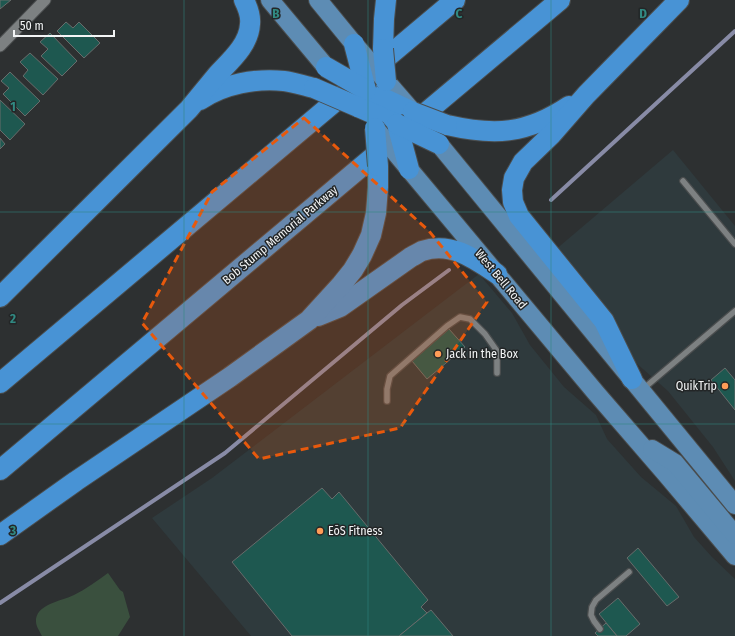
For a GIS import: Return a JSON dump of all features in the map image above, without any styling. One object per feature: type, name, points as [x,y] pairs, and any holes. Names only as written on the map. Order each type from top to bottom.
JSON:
[{"type":"highway","points":[[0,297],[189,109],[238,54],[244,43],[250,24],[249,11],[244,0]]},
{"type":"highway","points":[[0,383],[455,0]]},
{"type":"highway","name":"Bob Stump Memorial Parkway","points":[[0,470],[560,0]]},
{"type":"highway","points":[[637,385],[604,321],[519,216],[513,202],[512,190],[514,178],[523,162],[552,134],[586,95],[679,0]]},
{"type":"highway","points":[[385,10],[383,49],[386,81],[409,169]]},
{"type":"highway","points":[[309,320],[353,270],[371,235],[376,213],[378,166],[354,44]]},
{"type":"highway","points":[[326,68],[368,109]]},
{"type":"highway","points":[[189,109],[202,99],[220,90],[242,83],[258,80],[285,81],[314,88],[368,109],[439,144]]},
{"type":"highway","points":[[368,109],[391,102],[412,112],[447,125],[486,131],[508,131],[526,127],[542,121],[586,95]]},
{"type":"highway","points":[[0,535],[82,476],[230,377],[309,320],[340,306],[411,257],[423,251],[440,248],[452,250],[464,253],[497,274]]},
{"type":"main road","points":[[270,0],[326,68]]},
{"type":"main road","points":[[318,0],[439,144],[735,505]]},
{"type":"main road","name":"West Bell Road","points":[[368,109],[409,169],[591,387],[735,556]]},
{"type":"main road","points":[[636,439],[675,463],[735,535]]},
{"type":"street","points":[[0,46],[45,0]]},
{"type":"lane","points":[[683,181],[735,244]]},
{"type":"lane","points":[[637,385],[735,311]]},
{"type":"lane","points":[[387,401],[387,389],[390,376],[447,326],[460,318],[470,319],[485,334],[497,351],[497,373]]},
{"type":"lane","points":[[600,629],[591,615],[592,607],[596,600],[629,572]]},
{"type":"highlighted area","points":[[304,118],[429,231],[487,302],[400,428],[259,459],[142,323],[212,192]]},
{"type":"shaded area","points":[[673,150],[735,226],[735,481],[713,447],[668,391],[635,362],[554,251]]},
{"type":"shaded area","points":[[479,274],[512,313],[530,345],[564,387],[596,415],[607,439],[641,477],[676,506],[694,537],[735,579],[735,636],[251,636],[152,518],[212,478]]},
{"type":"green space","points":[[108,573],[123,592],[130,617],[118,636],[42,636],[36,622],[37,616],[44,607],[78,593]]},
{"type":"building","points":[[0,0],[11,0],[0,9]]},
{"type":"building","points":[[66,22],[73,28],[79,22],[100,43],[84,58],[57,31]]},
{"type":"building","points":[[50,33],[77,61],[62,76],[41,56],[48,49],[40,42]]},
{"type":"building","points":[[30,53],[58,79],[43,95],[23,76],[28,70],[20,62]]},
{"type":"building","points":[[10,72],[40,101],[25,116],[3,94],[9,88],[1,81]]},
{"type":"building","points":[[0,100],[25,124],[10,140],[0,130]]},
{"type":"building","points":[[0,138],[5,144],[0,149]]},
{"type":"building","name":"Jack in the Box","points":[[449,329],[465,347],[427,379],[412,361]]},
{"type":"building","name":"QuikTrip","points":[[725,368],[735,380],[735,410],[711,380]]},
{"type":"building","name":"EōS Fitness","points":[[322,488],[332,499],[339,492],[428,600],[421,607],[427,613],[399,636],[292,636],[232,562]]},
{"type":"building","points":[[638,548],[679,597],[667,606],[627,558]]},
{"type":"building","points":[[618,598],[640,624],[626,636],[617,636],[599,614]]},
{"type":"building","points":[[431,610],[453,636],[399,636],[427,613]]},
{"type":"building","points":[[606,623],[617,636],[598,636],[595,633]]},
{"type":"waterway","points":[[551,200],[735,31]]},
{"type":"waterway","points":[[0,603],[225,453],[402,305],[449,270]]},
{"type":"place","name":"Jack in the Box","points":[[438,354]]},
{"type":"place","name":"QuikTrip","points":[[725,386]]},
{"type":"place","name":"EōS Fitness","points":[[320,531]]}]
